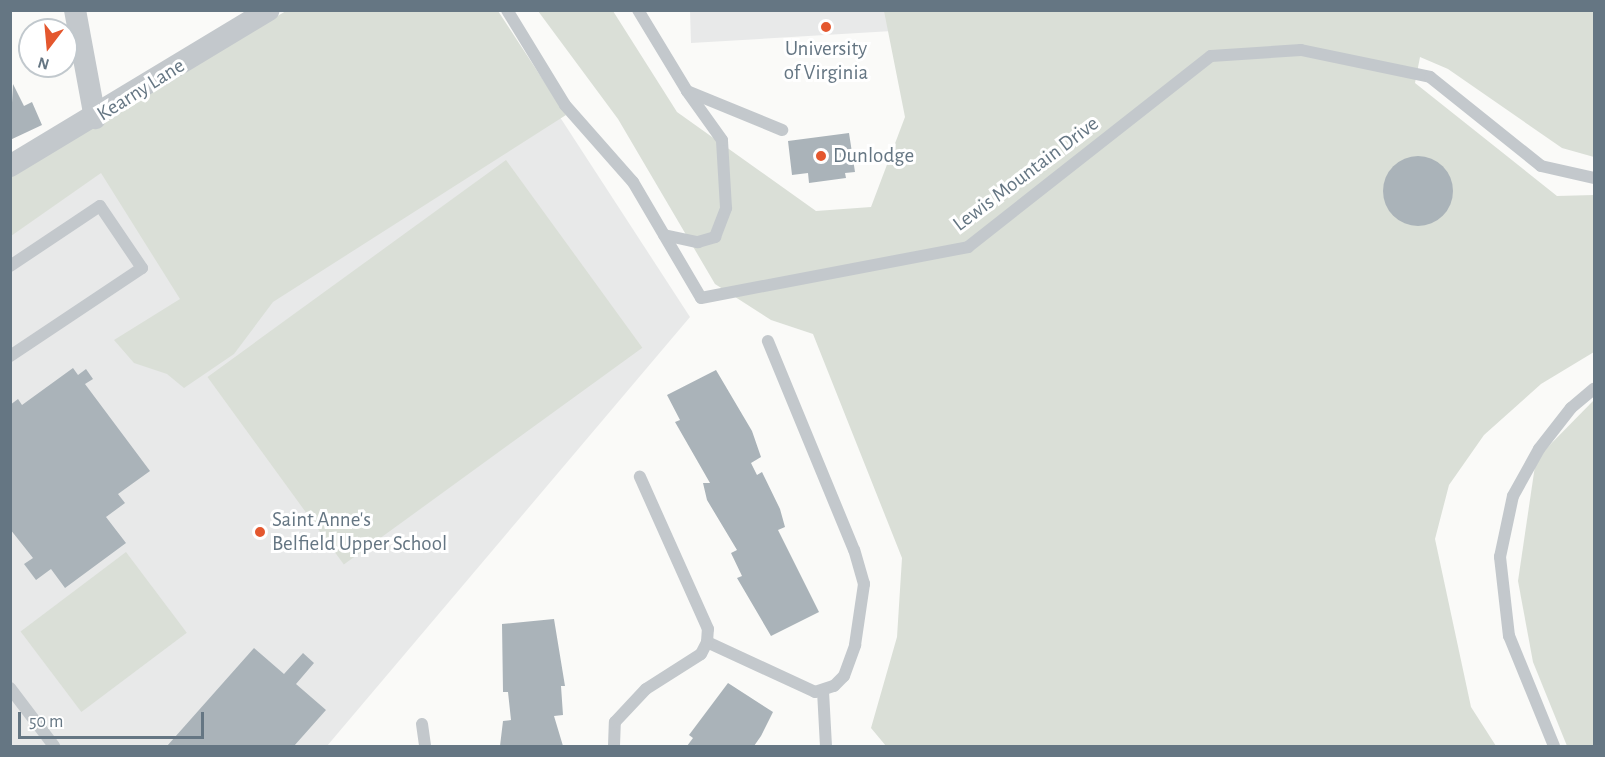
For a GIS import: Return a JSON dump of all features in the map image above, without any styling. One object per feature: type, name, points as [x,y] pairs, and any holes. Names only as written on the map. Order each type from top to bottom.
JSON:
[{"type":"street","points":[[75,10],[95,118]]},
{"type":"street","name":"Kearny Lane","points":[[10,166],[95,118],[269,10]]},
{"type":"lane","name":"Lewis Mountain Drive","points":[[507,10],[565,105],[633,182],[701,298],[968,247],[1211,56],[1301,50],[1430,78],[1541,166],[1594,178]]},
{"type":"lane","points":[[638,10],[687,91],[722,140],[726,208],[714,237],[698,242],[664,234]]},
{"type":"lane","points":[[687,91],[782,130]]},
{"type":"lane","points":[[10,266],[100,206],[142,268],[10,356]]},
{"type":"lane","points":[[708,642],[801,689],[823,691],[834,686],[848,666],[864,584],[768,341]]},
{"type":"lane","points":[[1554,747],[1509,636],[1500,556],[1513,496],[1539,449],[1571,408],[1594,389]]},
{"type":"lane","points":[[614,747],[615,722],[646,689],[701,654],[708,642],[708,629],[639,477]]},
{"type":"lane","points":[[10,688],[54,747]]},
{"type":"lane","points":[[823,691],[826,747]]},
{"type":"lane","points":[[422,724],[425,747]]},
{"type":"shaded area","name":"University of Virginia","points":[[690,10],[1230,11],[691,43]]},
{"type":"shaded area","points":[[286,11],[498,11],[566,115],[273,302],[234,354],[184,388],[167,374],[134,363],[114,340],[180,299],[101,173],[11,236],[10,172]]},
{"type":"shaded area","name":"Saint Anne's Belfield Upper School","points":[[491,11],[690,317],[327,746],[11,746],[10,195]]},
{"type":"shaded area","points":[[538,11],[613,11],[677,112],[816,211],[871,207],[905,117],[884,11],[1594,11],[1594,157],[1562,148],[1448,69],[1420,57],[1415,83],[1557,196],[1594,195],[1594,352],[1541,384],[1484,435],[1449,485],[1435,539],[1471,707],[1496,746],[886,746],[871,728],[897,637],[902,558],[813,334],[771,320],[715,284],[618,119]]},
{"type":"shaded area","points":[[506,160],[642,348],[344,565],[207,377]]},
{"type":"shaded area","points":[[1594,400],[1594,746],[1567,746],[1533,662],[1518,581],[1536,459]]},
{"type":"shaded area","points":[[126,552],[187,633],[81,712],[21,631]]},
{"type":"building","points":[[13,84],[24,106],[32,102],[42,125],[10,140]]},
{"type":"building","name":"Dunlodge","points":[[849,133],[855,172],[845,173],[846,178],[809,183],[808,173],[792,175],[788,141]]},
{"type":"building","points":[[1411,156],[1425,156],[1438,162],[1447,171],[1453,184],[1451,204],[1443,216],[1425,226],[1411,226],[1398,220],[1389,211],[1383,198],[1383,184],[1389,171],[1398,162]]},
{"type":"building","points":[[73,368],[78,375],[86,369],[93,379],[85,384],[150,471],[118,494],[125,503],[106,517],[126,543],[65,588],[51,569],[36,580],[24,564],[33,558],[10,529],[10,405],[18,399],[22,405]]},
{"type":"building","points":[[716,370],[752,431],[761,457],[751,463],[757,475],[762,472],[780,509],[785,527],[778,530],[819,612],[771,636],[737,578],[742,576],[731,553],[737,550],[707,500],[703,483],[710,483],[675,422],[680,420],[667,395]]},
{"type":"building","points":[[554,619],[565,686],[561,686],[563,715],[554,716],[563,746],[500,746],[503,721],[511,720],[508,692],[503,692],[502,624]]},
{"type":"building","points":[[254,648],[284,674],[303,653],[314,663],[296,684],[326,710],[294,746],[167,746]]},
{"type":"building","points":[[728,683],[773,712],[761,736],[754,746],[687,746],[693,738],[689,735]]},
{"type":"place","name":"University of Virginia","points":[[826,27]]},
{"type":"place","name":"Dunlodge","points":[[821,156]]},
{"type":"place","name":"Saint Anne's Belfield Upper School","points":[[260,532]]}]
